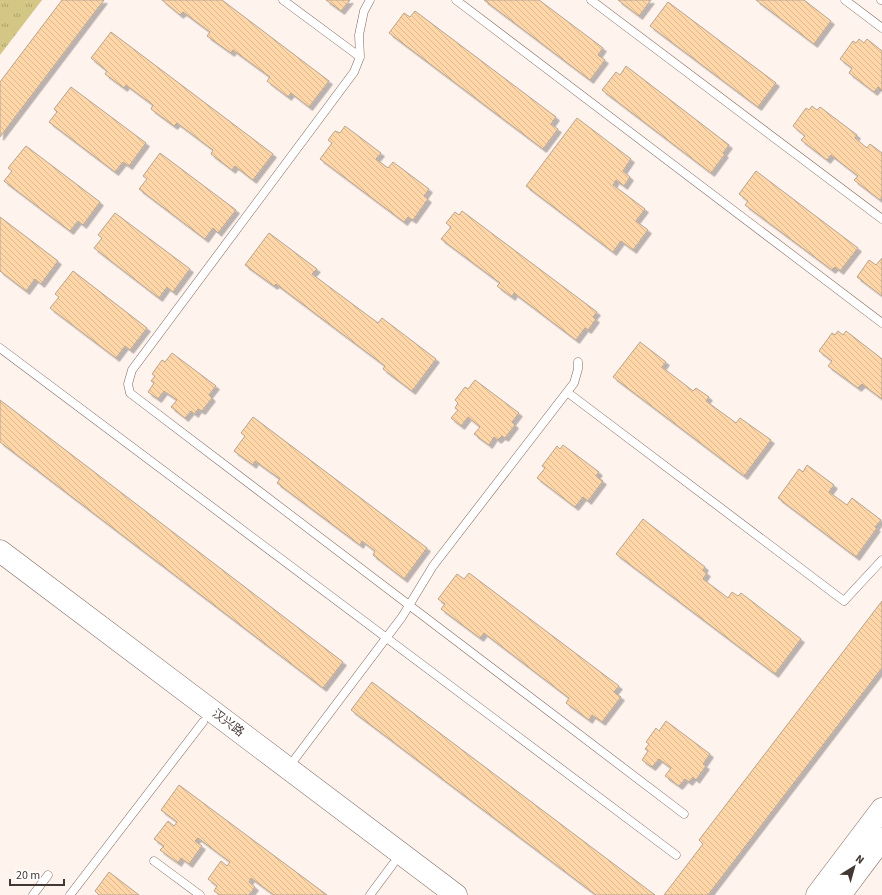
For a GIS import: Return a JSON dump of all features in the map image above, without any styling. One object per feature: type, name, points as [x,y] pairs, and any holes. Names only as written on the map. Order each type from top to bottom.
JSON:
[{"type":"street","name":"汉兴路","points":[[0,551],[456,895]]},
{"type":"street","name":"汉兴路","points":[[0,568],[433,895]]},
{"type":"street","points":[[817,895],[882,809]]},
{"type":"street","points":[[840,895],[882,839]]},
{"type":"lane","points":[[284,0],[360,57]]},
{"type":"lane","points":[[370,0],[364,11],[359,35],[360,57],[354,72],[132,370],[128,384],[130,393],[684,814]]},
{"type":"lane","points":[[456,0],[882,323]]},
{"type":"lane","points":[[591,0],[882,219]]},
{"type":"lane","points":[[845,0],[882,28]]},
{"type":"lane","points":[[0,348],[676,855]]},
{"type":"lane","points":[[288,768],[386,638],[409,605],[433,566],[574,383],[578,369],[578,362]]},
{"type":"lane","points":[[567,392],[844,601],[882,560]]},
{"type":"lane","points":[[70,895],[203,722]]},
{"type":"lane","points":[[154,861],[200,895]]},
{"type":"lane","points":[[370,895],[393,864]]},
{"type":"lane","points":[[32,895],[48,875]]},
{"type":"green space","points":[[0,0],[42,0],[0,55]]},
{"type":"building","points":[[62,0],[104,0],[0,137],[0,82]]},
{"type":"building","points":[[162,0],[222,0],[329,81],[309,107],[291,93],[288,97],[267,81],[270,77],[233,50],[231,53],[207,36],[210,32],[183,12],[180,15]]},
{"type":"building","points":[[326,0],[350,0],[341,11]]},
{"type":"building","points":[[484,0],[539,0],[603,48],[598,55],[605,60],[590,80]]},
{"type":"building","points":[[618,0],[651,0],[639,16]]},
{"type":"building","points":[[756,0],[804,0],[831,21],[814,44]]},
{"type":"building","points":[[668,2],[776,83],[758,107],[650,26]]},
{"type":"building","points":[[415,11],[556,117],[551,124],[558,129],[543,149],[389,33],[404,13],[410,17]]},
{"type":"building","points":[[111,32],[273,154],[253,180],[235,166],[232,170],[211,154],[213,150],[177,123],[174,126],[151,109],[153,105],[126,85],[124,88],[105,74],[107,71],[91,58]]},
{"type":"building","points":[[859,39],[864,43],[867,39],[882,51],[882,91],[878,87],[874,92],[849,73],[852,68],[840,59],[853,41],[856,43]]},
{"type":"building","points":[[626,66],[729,145],[723,153],[725,154],[711,173],[602,90],[616,72],[620,75]]},
{"type":"building","points":[[71,87],[146,143],[129,166],[123,162],[115,172],[49,122],[57,112],[54,109]]},
{"type":"building","points":[[812,106],[817,110],[820,107],[857,135],[855,138],[867,148],[870,144],[882,153],[882,197],[880,200],[854,180],[858,176],[831,155],[827,160],[801,140],[805,136],[793,126],[806,108],[809,110]]},
{"type":"building","points":[[577,118],[631,159],[623,171],[630,177],[624,186],[616,180],[613,185],[645,209],[636,221],[648,230],[633,250],[621,241],[613,252],[526,186]]},
{"type":"building","points":[[345,126],[381,153],[376,159],[388,168],[393,162],[429,189],[424,196],[428,199],[413,220],[408,217],[404,222],[320,159],[332,143],[328,140],[335,131],[340,133]]},
{"type":"building","points":[[26,146],[100,202],[83,225],[78,221],[70,231],[4,181],[12,171],[8,168]]},
{"type":"building","points":[[160,153],[236,210],[218,233],[213,228],[205,239],[139,189],[147,179],[143,176]]},
{"type":"building","points":[[756,171],[858,248],[840,271],[835,267],[832,270],[745,205],[748,201],[739,194]]},
{"type":"building","points":[[462,211],[597,312],[593,317],[596,319],[588,330],[585,328],[576,340],[514,293],[512,297],[497,286],[500,283],[441,239],[451,227],[446,223],[455,212],[459,215]]},
{"type":"building","points":[[115,213],[190,269],[173,292],[167,287],[159,298],[94,248],[102,238],[98,235]]},
{"type":"building","points":[[0,217],[58,261],[41,284],[35,279],[26,291],[0,271]]},
{"type":"building","points":[[269,233],[317,269],[312,274],[378,323],[382,318],[436,359],[412,391],[383,369],[385,366],[276,284],[274,286],[245,265]]},
{"type":"building","points":[[882,258],[882,296],[857,277],[869,260],[876,265]]},
{"type":"building","points":[[73,271],[147,328],[130,350],[125,346],[116,358],[50,308],[59,297],[55,294]]},
{"type":"building","points":[[838,331],[843,335],[846,331],[882,359],[882,399],[862,384],[858,388],[828,366],[832,361],[819,351],[832,333],[835,335]]},
{"type":"building","points":[[640,342],[666,362],[662,367],[693,391],[696,388],[709,397],[706,401],[736,423],[740,418],[771,440],[744,476],[613,377]]},
{"type":"building","points":[[172,353],[216,386],[209,395],[212,398],[202,411],[198,409],[195,414],[191,411],[185,418],[171,407],[177,400],[164,391],[158,399],[148,392],[154,383],[151,381],[155,376],[152,374],[162,360],[165,362]]},
{"type":"building","points":[[475,380],[519,413],[512,422],[515,425],[505,438],[502,436],[498,440],[494,437],[489,445],[474,434],[480,427],[468,417],[461,426],[451,418],[458,410],[455,408],[458,403],[455,400],[465,387],[468,389]]},
{"type":"building","points":[[0,400],[343,662],[323,688],[0,442]]},
{"type":"building","points":[[253,417],[427,548],[404,579],[373,555],[375,551],[362,541],[360,545],[277,483],[280,479],[255,461],[253,465],[234,451],[245,436],[241,433]]},
{"type":"building","points":[[563,445],[599,472],[596,476],[603,481],[588,501],[583,497],[575,507],[537,478],[545,468],[542,466],[557,446],[560,449]]},
{"type":"building","points":[[807,465],[834,485],[829,492],[847,505],[852,498],[881,520],[856,557],[778,498],[799,469],[803,472]]},
{"type":"building","points":[[643,519],[705,567],[703,570],[707,573],[703,579],[728,598],[732,592],[738,596],[741,593],[801,639],[775,674],[616,554]]},
{"type":"building","points":[[469,573],[619,686],[614,692],[621,697],[602,722],[592,715],[589,720],[566,703],[569,698],[484,633],[480,638],[441,609],[445,604],[438,599],[457,574],[464,579]]},
{"type":"building","points":[[882,601],[882,668],[708,895],[664,895],[703,844],[699,840]]},
{"type":"building","points":[[372,682],[655,895],[596,895],[351,710]]},
{"type":"building","points":[[666,721],[710,754],[703,764],[706,766],[696,780],[693,777],[689,782],[685,779],[679,786],[665,776],[671,768],[659,759],[652,767],[642,760],[648,751],[645,749],[649,744],[646,742],[656,728],[659,731]]},
{"type":"building","points":[[179,785],[327,895],[274,895],[251,878],[249,882],[255,887],[249,895],[220,895],[214,891],[217,886],[208,879],[221,861],[227,866],[230,862],[198,838],[195,841],[202,846],[189,864],[181,858],[178,863],[160,850],[164,846],[154,839],[168,821],[174,826],[177,822],[161,810]]},
{"type":"building","points":[[109,872],[139,895],[99,895],[95,891]]}]
